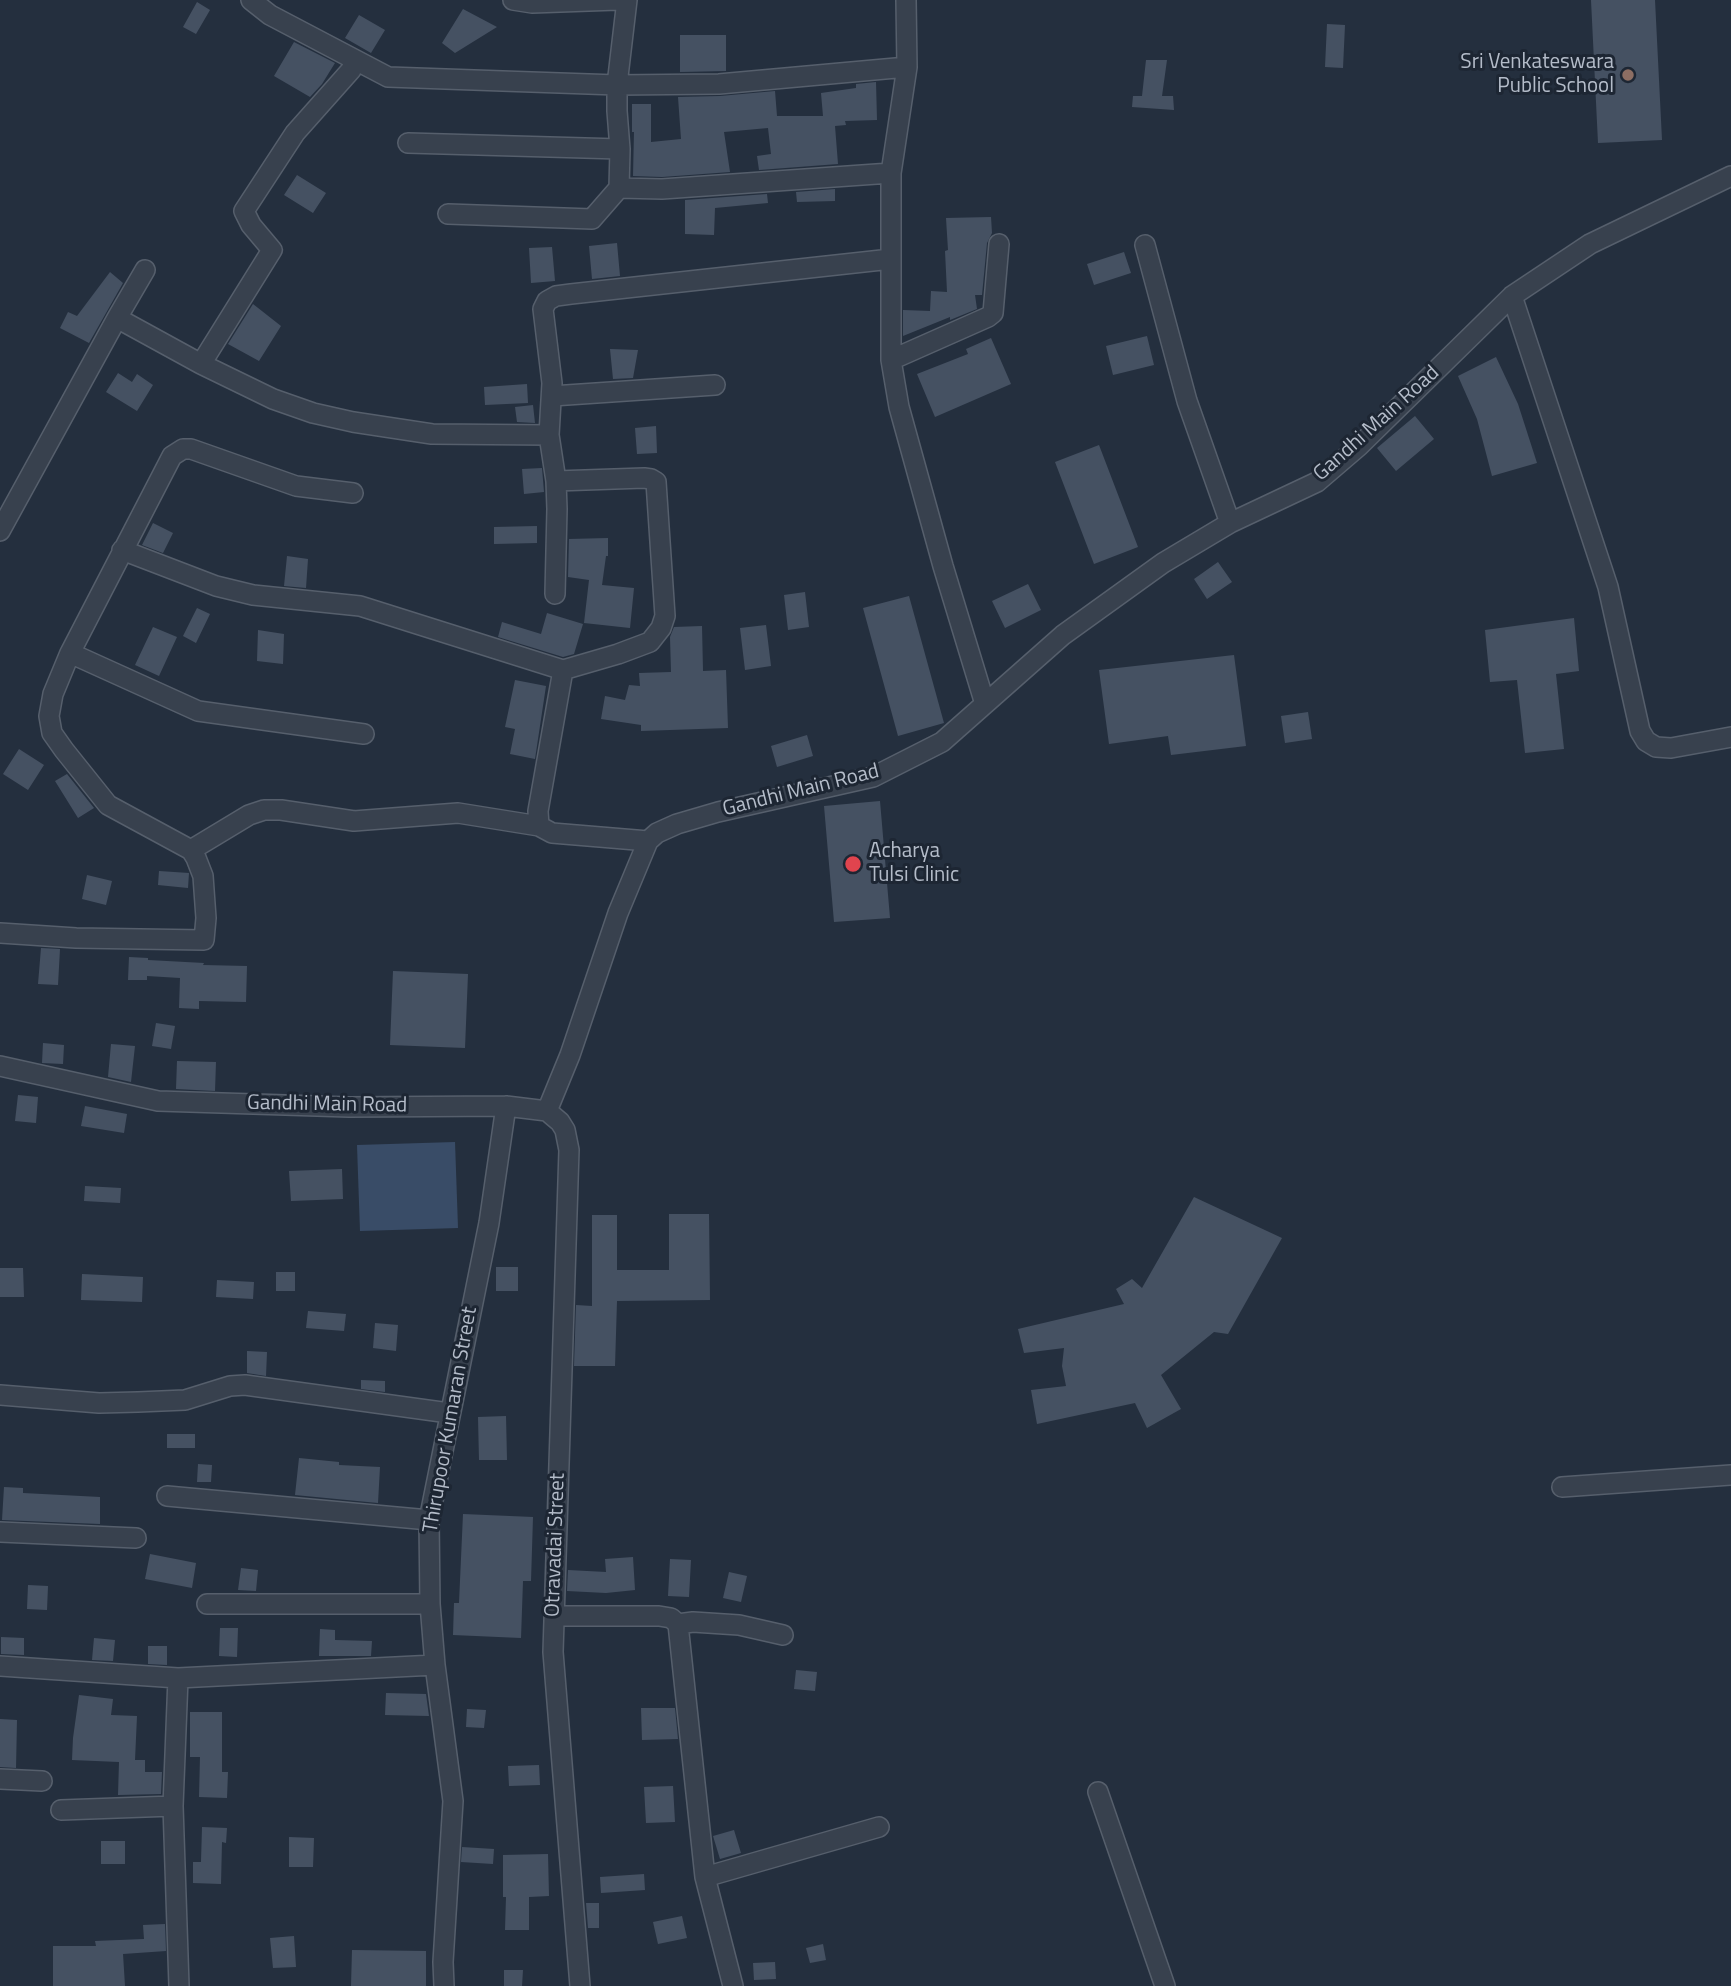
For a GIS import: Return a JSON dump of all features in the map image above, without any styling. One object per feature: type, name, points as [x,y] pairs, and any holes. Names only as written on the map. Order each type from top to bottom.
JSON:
[{"type":"street","points":[[251,0],[270,15],[388,77],[617,85],[719,84],[907,67]]},
{"type":"street","points":[[513,0],[532,3],[617,0]]},
{"type":"street","points":[[448,214],[592,219],[619,188],[617,85],[627,0]]},
{"type":"street","points":[[905,0],[907,67],[891,173],[891,360],[899,407],[985,704]]},
{"type":"street","points":[[201,364],[272,250],[251,225],[244,211],[295,133],[351,70],[355,60]]},
{"type":"street","points":[[408,143],[620,149]]},
{"type":"street","points":[[619,188],[662,189],[891,173]]},
{"type":"street","name":"Gandhi Main Road","points":[[648,841],[657,833],[677,824],[718,811],[873,777],[942,742],[1063,635],[1163,563],[1230,523],[1317,482],[1359,446],[1512,296],[1590,244],[1731,176]]},
{"type":"street","points":[[891,360],[993,313],[999,244]]},
{"type":"street","points":[[1145,245],[1187,401],[1230,523]]},
{"type":"street","points":[[555,594],[557,509],[549,435],[552,396],[543,309],[547,301],[556,296],[891,259]]},
{"type":"street","points":[[0,531],[145,270]]},
{"type":"street","points":[[1512,296],[1608,587],[1640,731],[1646,741],[1656,747],[1671,748],[1731,737]]},
{"type":"street","points":[[117,318],[201,364],[274,399],[313,412],[353,422],[432,434],[549,435]]},
{"type":"street","points":[[552,396],[715,385]]},
{"type":"street","points":[[0,933],[76,938],[204,940],[206,918],[203,876],[191,850],[108,805],[52,733],[49,716],[53,694],[70,653],[172,456],[183,449],[191,449],[296,486],[353,493]]},
{"type":"street","points":[[122,550],[216,586],[253,595],[360,606],[563,670],[650,642],[661,628],[665,616],[656,482],[644,478],[556,481]]},
{"type":"street","points":[[70,653],[198,711],[363,734]]},
{"type":"street","points":[[539,826],[538,811],[563,670]]},
{"type":"street","points":[[191,850],[249,815],[264,810],[354,821],[458,813],[539,826],[552,833],[648,841],[618,913],[570,1055],[547,1111]]},
{"type":"street","name":"Gandhi Main Road","points":[[0,1066],[158,1101],[349,1107],[506,1106],[547,1111]]},
{"type":"street","name":"Thirupoor Kumaran Street","points":[[444,1986],[443,1962],[453,1801],[435,1665],[430,1604],[429,1520],[489,1223],[506,1106]]},
{"type":"street","name":"Otravadai Street","points":[[547,1111],[565,1130],[569,1150],[553,1652],[580,1986]]},
{"type":"street","points":[[0,1395],[138,1402],[186,1399],[230,1386],[245,1385],[449,1413]]},
{"type":"street","points":[[1562,1487],[1731,1475]]},
{"type":"street","points":[[167,1496],[429,1520]]},
{"type":"street","points":[[0,1532],[136,1538]]},
{"type":"street","points":[[207,1604],[430,1604]]},
{"type":"street","points":[[554,1616],[659,1616],[671,1618],[678,1624],[705,1877],[733,1986]]},
{"type":"street","points":[[678,1624],[694,1622],[739,1625],[783,1635]]},
{"type":"street","points":[[0,1666],[178,1678],[435,1665]]},
{"type":"street","points":[[178,1678],[173,1806],[179,1986]]},
{"type":"street","points":[[0,1779],[41,1781]]},
{"type":"street","points":[[1098,1792],[1165,1986]]},
{"type":"street","points":[[61,1810],[173,1806]]},
{"type":"street","points":[[705,1877],[879,1827]]},
{"type":"water","points":[[455,1142],[458,1228],[360,1231],[357,1145]]},
{"type":"building","points":[[1591,0],[1655,0],[1662,140],[1598,143]]},
{"type":"building","points":[[197,2],[210,10],[196,34],[183,27]]},
{"type":"building","points":[[463,9],[497,27],[455,53],[442,43]]},
{"type":"building","points":[[359,15],[385,30],[371,53],[345,38]]},
{"type":"building","points":[[1327,24],[1345,25],[1343,68],[1325,67]]},
{"type":"building","points":[[680,35],[726,35],[726,71],[680,72]]},
{"type":"building","points":[[294,42],[335,63],[310,97],[274,76]]},
{"type":"building","points":[[1146,60],[1167,60],[1162,96],[1173,96],[1174,110],[1132,107],[1133,96],[1142,96]]},
{"type":"building","points":[[876,82],[877,120],[845,121],[846,125],[835,126],[838,164],[759,170],[757,156],[771,154],[768,128],[724,132],[730,172],[662,177],[633,176],[632,104],[651,104],[651,142],[681,139],[678,97],[775,91],[777,116],[823,116],[821,93]]},
{"type":"building","points":[[297,175],[326,193],[313,213],[284,195]]},
{"type":"building","points":[[835,189],[835,201],[797,202],[796,192]]},
{"type":"building","points":[[767,194],[768,203],[715,208],[714,235],[685,234],[685,200]]},
{"type":"building","points":[[991,217],[992,233],[987,243],[982,295],[975,295],[977,309],[903,336],[903,310],[930,311],[931,291],[947,292],[946,218]]},
{"type":"building","points":[[617,243],[620,276],[592,279],[589,246]]},
{"type":"building","points":[[552,247],[555,281],[531,283],[529,248]]},
{"type":"building","points":[[1124,252],[1131,273],[1094,285],[1087,264]]},
{"type":"building","points":[[110,272],[123,283],[89,343],[60,328],[68,312],[77,316]]},
{"type":"building","points":[[253,304],[281,326],[259,361],[228,344]]},
{"type":"building","points":[[1147,336],[1154,365],[1113,375],[1106,346]]},
{"type":"building","points":[[991,338],[1011,384],[935,417],[917,374],[968,354],[966,349]]},
{"type":"building","points":[[610,349],[638,350],[633,378],[613,379]]},
{"type":"building","points":[[1496,357],[1518,404],[1537,463],[1492,476],[1477,419],[1458,376]]},
{"type":"building","points":[[118,373],[132,382],[137,374],[153,385],[137,411],[106,392]]},
{"type":"building","points":[[527,384],[528,403],[485,405],[484,387]]},
{"type":"building","points":[[533,405],[535,423],[517,422],[515,407]]},
{"type":"building","points":[[1415,416],[1434,439],[1396,471],[1377,448]]},
{"type":"building","points":[[656,426],[657,453],[637,454],[635,428]]},
{"type":"building","points":[[1099,445],[1138,547],[1094,564],[1055,462]]},
{"type":"building","points":[[542,468],[544,492],[524,494],[522,469]]},
{"type":"building","points":[[153,523],[173,533],[163,553],[142,545]]},
{"type":"building","points":[[537,526],[537,543],[494,544],[494,527]]},
{"type":"building","points":[[608,538],[608,556],[602,585],[634,588],[630,628],[584,623],[589,580],[568,577],[569,539]]},
{"type":"building","points":[[287,556],[308,559],[306,588],[284,586]]},
{"type":"building","points":[[1218,562],[1232,582],[1207,599],[1194,579]]},
{"type":"building","points":[[1028,584],[1041,610],[1005,628],[992,601]]},
{"type":"building","points":[[805,592],[809,627],[788,630],[784,595]]},
{"type":"building","points":[[909,596],[944,723],[898,736],[863,608]]},
{"type":"building","points":[[197,608],[210,614],[196,643],[183,636]]},
{"type":"building","points":[[547,613],[583,624],[574,654],[563,657],[498,637],[502,622],[541,634]]},
{"type":"building","points":[[1574,618],[1579,671],[1556,674],[1564,749],[1525,753],[1517,680],[1490,682],[1485,630]]},
{"type":"building","points":[[766,625],[771,666],[745,670],[740,628]]},
{"type":"building","points":[[702,626],[703,671],[726,670],[728,728],[641,731],[641,725],[601,719],[605,696],[625,700],[629,685],[640,686],[639,673],[671,672],[670,637],[674,627]]},
{"type":"building","points":[[153,627],[177,637],[159,676],[135,665]]},
{"type":"building","points":[[258,630],[284,634],[283,664],[257,661]]},
{"type":"building","points":[[1234,655],[1246,746],[1171,755],[1168,736],[1109,744],[1099,670]]},
{"type":"building","points":[[515,680],[546,686],[535,759],[510,754],[515,729],[505,727]]},
{"type":"building","points":[[1308,712],[1312,739],[1285,743],[1281,716]]},
{"type":"building","points":[[807,735],[813,756],[777,767],[771,746]]},
{"type":"building","points":[[19,749],[44,765],[28,790],[3,774]]},
{"type":"building","points":[[67,774],[94,808],[78,818],[55,781]]},
{"type":"building","points":[[880,801],[890,918],[834,922],[824,806]]},
{"type":"building","points":[[159,871],[189,873],[188,888],[158,885]]},
{"type":"building","points":[[87,875],[112,881],[106,905],[82,899]]},
{"type":"building","points":[[41,948],[60,949],[58,985],[38,984]]},
{"type":"building","points":[[129,957],[204,963],[203,965],[247,966],[246,1002],[199,1001],[199,1009],[179,1008],[180,978],[147,976],[147,980],[128,980]]},
{"type":"building","points":[[393,971],[468,974],[465,1048],[390,1045]]},
{"type":"building","points":[[156,1023],[175,1026],[171,1049],[152,1046]]},
{"type":"building","points":[[43,1043],[64,1045],[63,1064],[42,1063]]},
{"type":"building","points":[[111,1044],[135,1046],[131,1082],[108,1077]]},
{"type":"building","points":[[177,1061],[216,1062],[215,1091],[176,1089]]},
{"type":"building","points":[[18,1095],[38,1097],[36,1123],[15,1121]]},
{"type":"building","points":[[85,1106],[127,1114],[124,1133],[81,1126]]},
{"type":"building","points":[[342,1169],[343,1199],[291,1201],[289,1171]]},
{"type":"building","points":[[85,1186],[121,1188],[120,1203],[84,1201]]},
{"type":"building","points":[[1194,1197],[1282,1238],[1228,1334],[1214,1332],[1161,1375],[1181,1409],[1147,1428],[1135,1403],[1037,1424],[1031,1390],[1066,1386],[1062,1366],[1064,1348],[1024,1353],[1018,1329],[1124,1304],[1116,1289],[1132,1279],[1142,1288]]},
{"type":"building","points":[[669,1214],[709,1214],[710,1300],[617,1301],[615,1366],[574,1366],[576,1305],[592,1306],[592,1215],[617,1215],[617,1270],[669,1270]]},
{"type":"building","points":[[496,1267],[518,1267],[518,1291],[496,1291]]},
{"type":"building","points":[[0,1268],[23,1268],[24,1297],[0,1297]]},
{"type":"building","points":[[276,1272],[295,1272],[295,1291],[276,1291]]},
{"type":"building","points":[[82,1274],[143,1277],[142,1302],[81,1300]]},
{"type":"building","points":[[217,1280],[254,1282],[253,1299],[216,1297]]},
{"type":"building","points":[[308,1311],[346,1314],[344,1331],[306,1328]]},
{"type":"building","points":[[375,1323],[398,1325],[396,1351],[373,1348]]},
{"type":"building","points":[[247,1351],[267,1352],[266,1376],[247,1373]]},
{"type":"building","points":[[361,1380],[385,1381],[385,1392],[361,1389]]},
{"type":"building","points":[[506,1416],[507,1460],[479,1460],[478,1417]]},
{"type":"building","points":[[167,1434],[195,1434],[195,1448],[167,1448]]},
{"type":"building","points":[[299,1458],[339,1462],[339,1465],[380,1467],[378,1503],[295,1495]]},
{"type":"building","points":[[198,1464],[212,1465],[211,1482],[197,1482]]},
{"type":"building","points":[[4,1487],[23,1488],[23,1493],[100,1497],[100,1524],[2,1520]]},
{"type":"building","points":[[463,1514],[533,1517],[531,1581],[523,1581],[521,1638],[453,1635],[454,1603],[459,1603]]},
{"type":"building","points":[[150,1554],[196,1563],[192,1588],[145,1579]]},
{"type":"building","points":[[633,1557],[635,1590],[606,1593],[567,1591],[568,1570],[606,1572],[605,1559]]},
{"type":"building","points":[[670,1559],[691,1560],[689,1597],[668,1596]]},
{"type":"building","points":[[241,1568],[258,1570],[256,1591],[238,1590]]},
{"type":"building","points":[[729,1572],[747,1576],[741,1602],[723,1598]]},
{"type":"building","points":[[28,1585],[48,1586],[47,1610],[27,1609]]},
{"type":"building","points":[[220,1628],[238,1628],[237,1657],[219,1656]]},
{"type":"building","points":[[320,1629],[335,1630],[335,1640],[372,1641],[371,1656],[319,1656]]},
{"type":"building","points":[[1,1637],[24,1638],[24,1655],[1,1654]]},
{"type":"building","points":[[94,1638],[115,1640],[113,1661],[92,1660]]},
{"type":"building","points":[[148,1646],[167,1646],[167,1665],[148,1664]]},
{"type":"building","points":[[796,1670],[817,1672],[815,1691],[794,1689]]},
{"type":"building","points":[[386,1693],[426,1694],[429,1716],[385,1715]]},
{"type":"building","points":[[79,1695],[113,1699],[111,1715],[137,1716],[135,1760],[145,1760],[145,1772],[162,1772],[161,1794],[118,1795],[119,1762],[72,1760]]},
{"type":"building","points":[[641,1708],[675,1708],[678,1739],[642,1740]]},
{"type":"building","points":[[467,1709],[486,1710],[484,1728],[466,1727]]},
{"type":"building","points":[[190,1712],[222,1712],[222,1772],[228,1772],[227,1798],[199,1797],[200,1757],[190,1757]]},
{"type":"building","points":[[0,1719],[17,1720],[16,1768],[0,1767]]},
{"type":"building","points":[[539,1765],[540,1785],[509,1786],[508,1766]]},
{"type":"building","points":[[673,1786],[675,1822],[646,1823],[644,1787]]},
{"type":"building","points":[[202,1827],[227,1828],[226,1843],[222,1842],[221,1884],[193,1883],[193,1862],[201,1862]]},
{"type":"building","points":[[734,1830],[741,1853],[720,1859],[713,1836]]},
{"type":"building","points":[[289,1837],[314,1838],[313,1867],[289,1867]]},
{"type":"building","points":[[101,1841],[125,1841],[125,1864],[101,1864]]},
{"type":"building","points":[[462,1847],[494,1849],[493,1864],[461,1862]]},
{"type":"building","points":[[548,1854],[549,1896],[529,1897],[529,1930],[505,1930],[503,1855]]},
{"type":"building","points":[[644,1874],[645,1890],[601,1893],[600,1877]]},
{"type":"building","points":[[586,1903],[599,1903],[599,1928],[588,1928]]},
{"type":"building","points":[[682,1916],[687,1938],[658,1944],[653,1922]]},
{"type":"building","points":[[165,1924],[166,1951],[123,1954],[125,1986],[53,1986],[53,1946],[96,1946],[95,1941],[144,1939],[143,1925]]},
{"type":"building","points":[[294,1936],[296,1967],[273,1968],[270,1938]]},
{"type":"building","points":[[823,1944],[826,1960],[810,1963],[806,1948]]},
{"type":"building","points":[[352,1950],[426,1951],[426,1986],[351,1986]]},
{"type":"building","points":[[775,1962],[776,1979],[754,1980],[753,1963]]},
{"type":"building","points":[[504,1970],[523,1970],[522,1986],[504,1986]]},
{"type":"place","name":"Sri Venkateswara Public School","points":[[1628,75]]},
{"type":"place","name":"Acharya Tulsi Clinic","points":[[853,864]]}]
